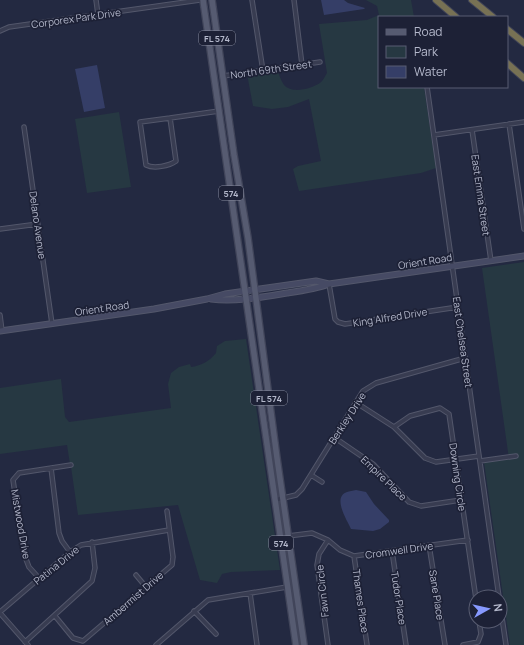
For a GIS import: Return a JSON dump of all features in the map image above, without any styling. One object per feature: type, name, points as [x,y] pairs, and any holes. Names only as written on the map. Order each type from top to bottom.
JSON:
[{"type":"highway","points":[[436,0],[455,16]]},
{"type":"highway","points":[[472,0],[492,16]]},
{"type":"highway","points":[[508,30],[523,43]]},
{"type":"highway","points":[[509,64],[524,78]]},
{"type":"highway","points":[[509,64],[524,84]]},
{"type":"main road","name":"574","points":[[203,0],[296,645]]},
{"type":"main road","name":"FL 574","points":[[212,0],[256,298],[304,645]]},
{"type":"main road","points":[[223,77],[216,88],[226,96]]},
{"type":"main road","points":[[294,576],[288,586],[293,594],[298,628],[302,632]]},
{"type":"street","points":[[96,0],[98,15]]},
{"type":"street","name":"Corporex Park Drive","points":[[0,30],[9,27],[200,0]]},
{"type":"street","points":[[252,0],[263,70]]},
{"type":"street","points":[[294,0],[302,65]]},
{"type":"street","name":"North 69th Street","points":[[223,77],[320,62]]},
{"type":"street","name":"East Chelsea Street","points":[[427,88],[498,589]]},
{"type":"street","points":[[170,118],[176,161],[171,164],[151,167],[146,165],[140,122],[219,111]]},
{"type":"street","points":[[434,135],[524,122]]},
{"type":"street","points":[[509,124],[524,229]]},
{"type":"street","name":"Delano Avenue","points":[[24,127],[52,324]]},
{"type":"street","name":"East Emma Street","points":[[472,130],[491,261]]},
{"type":"street","points":[[0,229],[38,224]]},
{"type":"street","name":"Orient Road","points":[[207,299],[226,301],[256,298],[319,288],[329,284],[524,256]]},
{"type":"street","name":"Orient Road","points":[[1,331],[154,309],[225,294],[316,281],[329,284]]},
{"type":"street","name":"King Alfred Drive","points":[[329,284],[335,319],[338,322],[345,324],[458,307]]},
{"type":"street","points":[[0,315],[1,331]]},
{"type":"street","name":"Berkley Drive","points":[[275,500],[296,495],[302,488],[335,438],[355,402],[363,391],[376,383],[465,358]]},
{"type":"street","points":[[355,402],[394,427],[425,458],[436,462],[479,456]]},
{"type":"street","name":"Downing Circle","points":[[394,427],[410,416],[440,408],[449,414],[475,589]]},
{"type":"street","name":"Empire Place","points":[[335,438],[373,464],[409,502],[421,506],[461,500]]},
{"type":"street","points":[[480,461],[516,456]]},
{"type":"street","name":"Mistwood Drive","points":[[38,578],[29,567],[24,554],[13,480],[19,473],[71,465]]},
{"type":"street","points":[[50,468],[59,533],[62,541],[70,552]]},
{"type":"street","points":[[311,475],[322,482]]},
{"type":"street","name":"Ambermist Drive","points":[[55,616],[73,638],[83,641],[172,565],[173,557],[167,511]]},
{"type":"street","name":"Patina Drive","points":[[0,613],[38,578],[81,545],[169,530]]},
{"type":"street","name":"Cromwell Drive","points":[[288,536],[312,533],[328,540],[340,550],[354,556],[468,540]]},
{"type":"street","name":"Fawn Circle","points":[[328,540],[319,554],[317,565],[328,645]]},
{"type":"street","points":[[0,613],[27,644],[92,581],[95,568],[92,542]]},
{"type":"street","name":"Sane Place","points":[[429,545],[445,645]]},
{"type":"street","name":"Tudor Place","points":[[392,551],[406,645]]},
{"type":"street","name":"Thames Place","points":[[354,556],[367,645]]},
{"type":"street","points":[[136,575],[146,587]]},
{"type":"street","points":[[156,645],[194,610],[208,600],[288,586]]},
{"type":"street","points":[[250,593],[257,645]]},
{"type":"street","points":[[194,610],[216,634]]},
{"type":"street","points":[[463,645],[478,642],[481,634],[480,629]]},
{"type":"street","points":[[504,629],[506,645]]},
{"type":"green space","points":[[366,0],[411,0],[414,16],[378,16],[378,88],[424,88],[436,168],[421,173],[299,191],[293,169],[298,166],[321,161],[309,99],[288,107],[272,109],[253,106],[247,74],[277,70],[281,80],[287,88],[297,90],[307,89],[320,83],[327,73],[319,24],[367,20],[379,15],[377,6]]},
{"type":"green space","points":[[119,112],[131,187],[87,193],[75,119]]},
{"type":"green space","points":[[524,262],[524,645],[510,645],[508,629],[508,589],[502,589],[484,462],[509,459],[482,268]]},
{"type":"green space","points":[[246,339],[280,570],[231,572],[222,574],[217,583],[200,580],[178,505],[78,515],[71,467],[73,464],[70,464],[67,445],[0,454],[0,388],[61,379],[65,417],[69,422],[171,408],[168,384],[171,373],[179,367],[190,364],[191,367],[205,363],[216,353],[217,346],[225,341]]},
{"type":"water","points":[[321,0],[344,0],[348,3],[365,8],[324,15]]},
{"type":"water","points":[[97,65],[105,108],[84,112],[75,69]]},
{"type":"water","points":[[356,490],[366,492],[374,504],[389,520],[389,522],[380,529],[373,531],[351,529],[342,509],[341,499],[347,492]]}]
